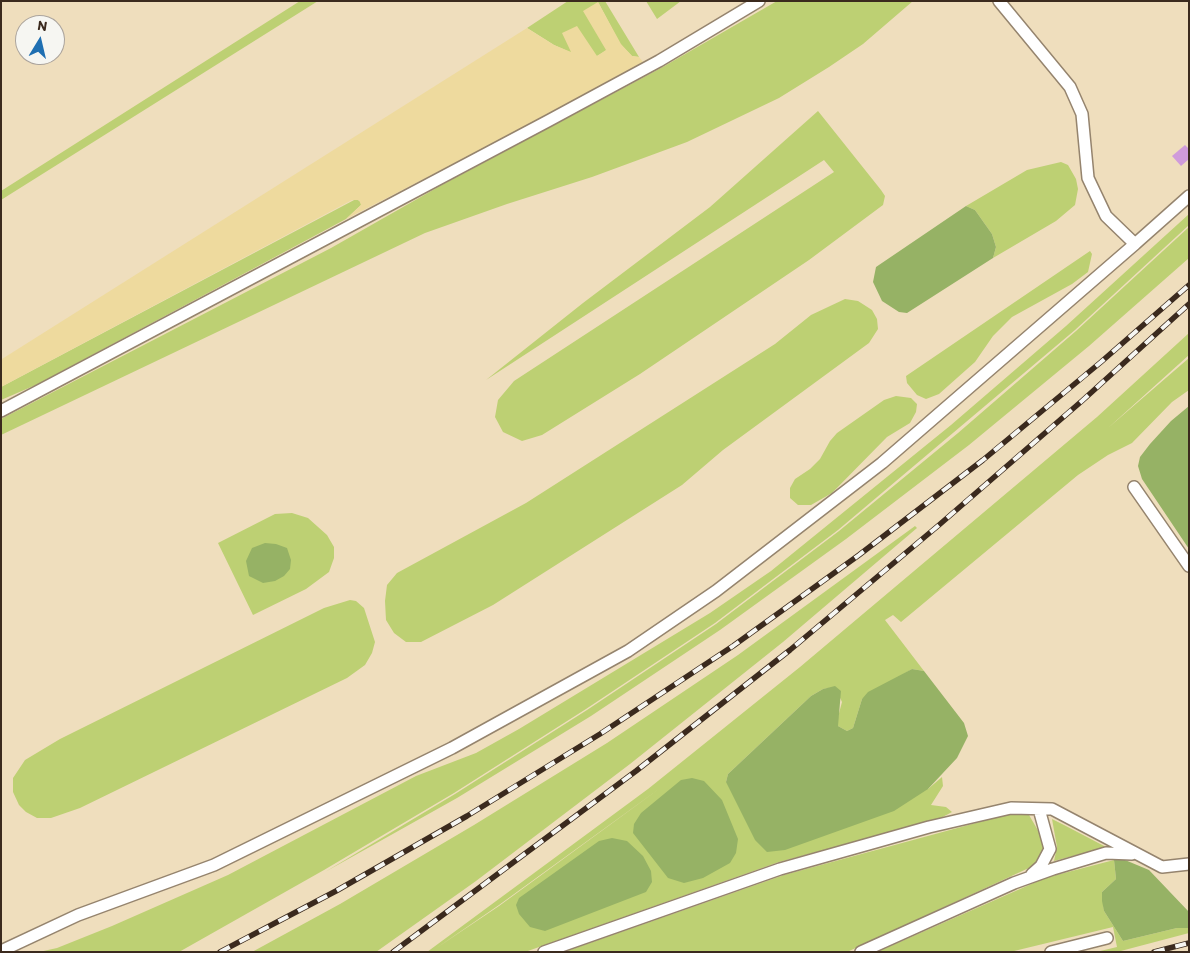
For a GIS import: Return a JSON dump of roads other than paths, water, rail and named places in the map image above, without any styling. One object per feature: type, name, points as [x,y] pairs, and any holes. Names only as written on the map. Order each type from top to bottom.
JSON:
[{"type":"lane","points":[[1,411],[548,122],[659,61],[759,1]]},
{"type":"lane","points":[[999,1],[1070,87],[1082,114],[1088,178],[1106,216],[1135,244]]},
{"type":"lane","points":[[1,951],[78,915],[223,861],[452,748],[628,650],[716,591],[882,463],[1189,196]]},
{"type":"lane","points":[[1134,487],[1189,566]]},
{"type":"lane","points":[[544,952],[742,882],[835,853],[1011,808],[1052,809],[1162,867],[1189,864]]},
{"type":"lane","points":[[1023,880],[1041,866],[1050,849],[1039,809]]},
{"type":"lane","points":[[861,952],[1023,880],[1106,854],[1123,853],[1147,860]]},
{"type":"lane","points":[[1051,952],[1107,938]]},
{"type":"railway","points":[[220,952],[336,891],[467,816],[600,734],[733,646],[859,555],[983,460],[1101,362],[1189,285]]},
{"type":"railway","points":[[393,952],[636,771],[790,650],[939,525],[1083,400],[1189,304]]},
{"type":"railway","points":[[1154,952],[1189,943]]}]
